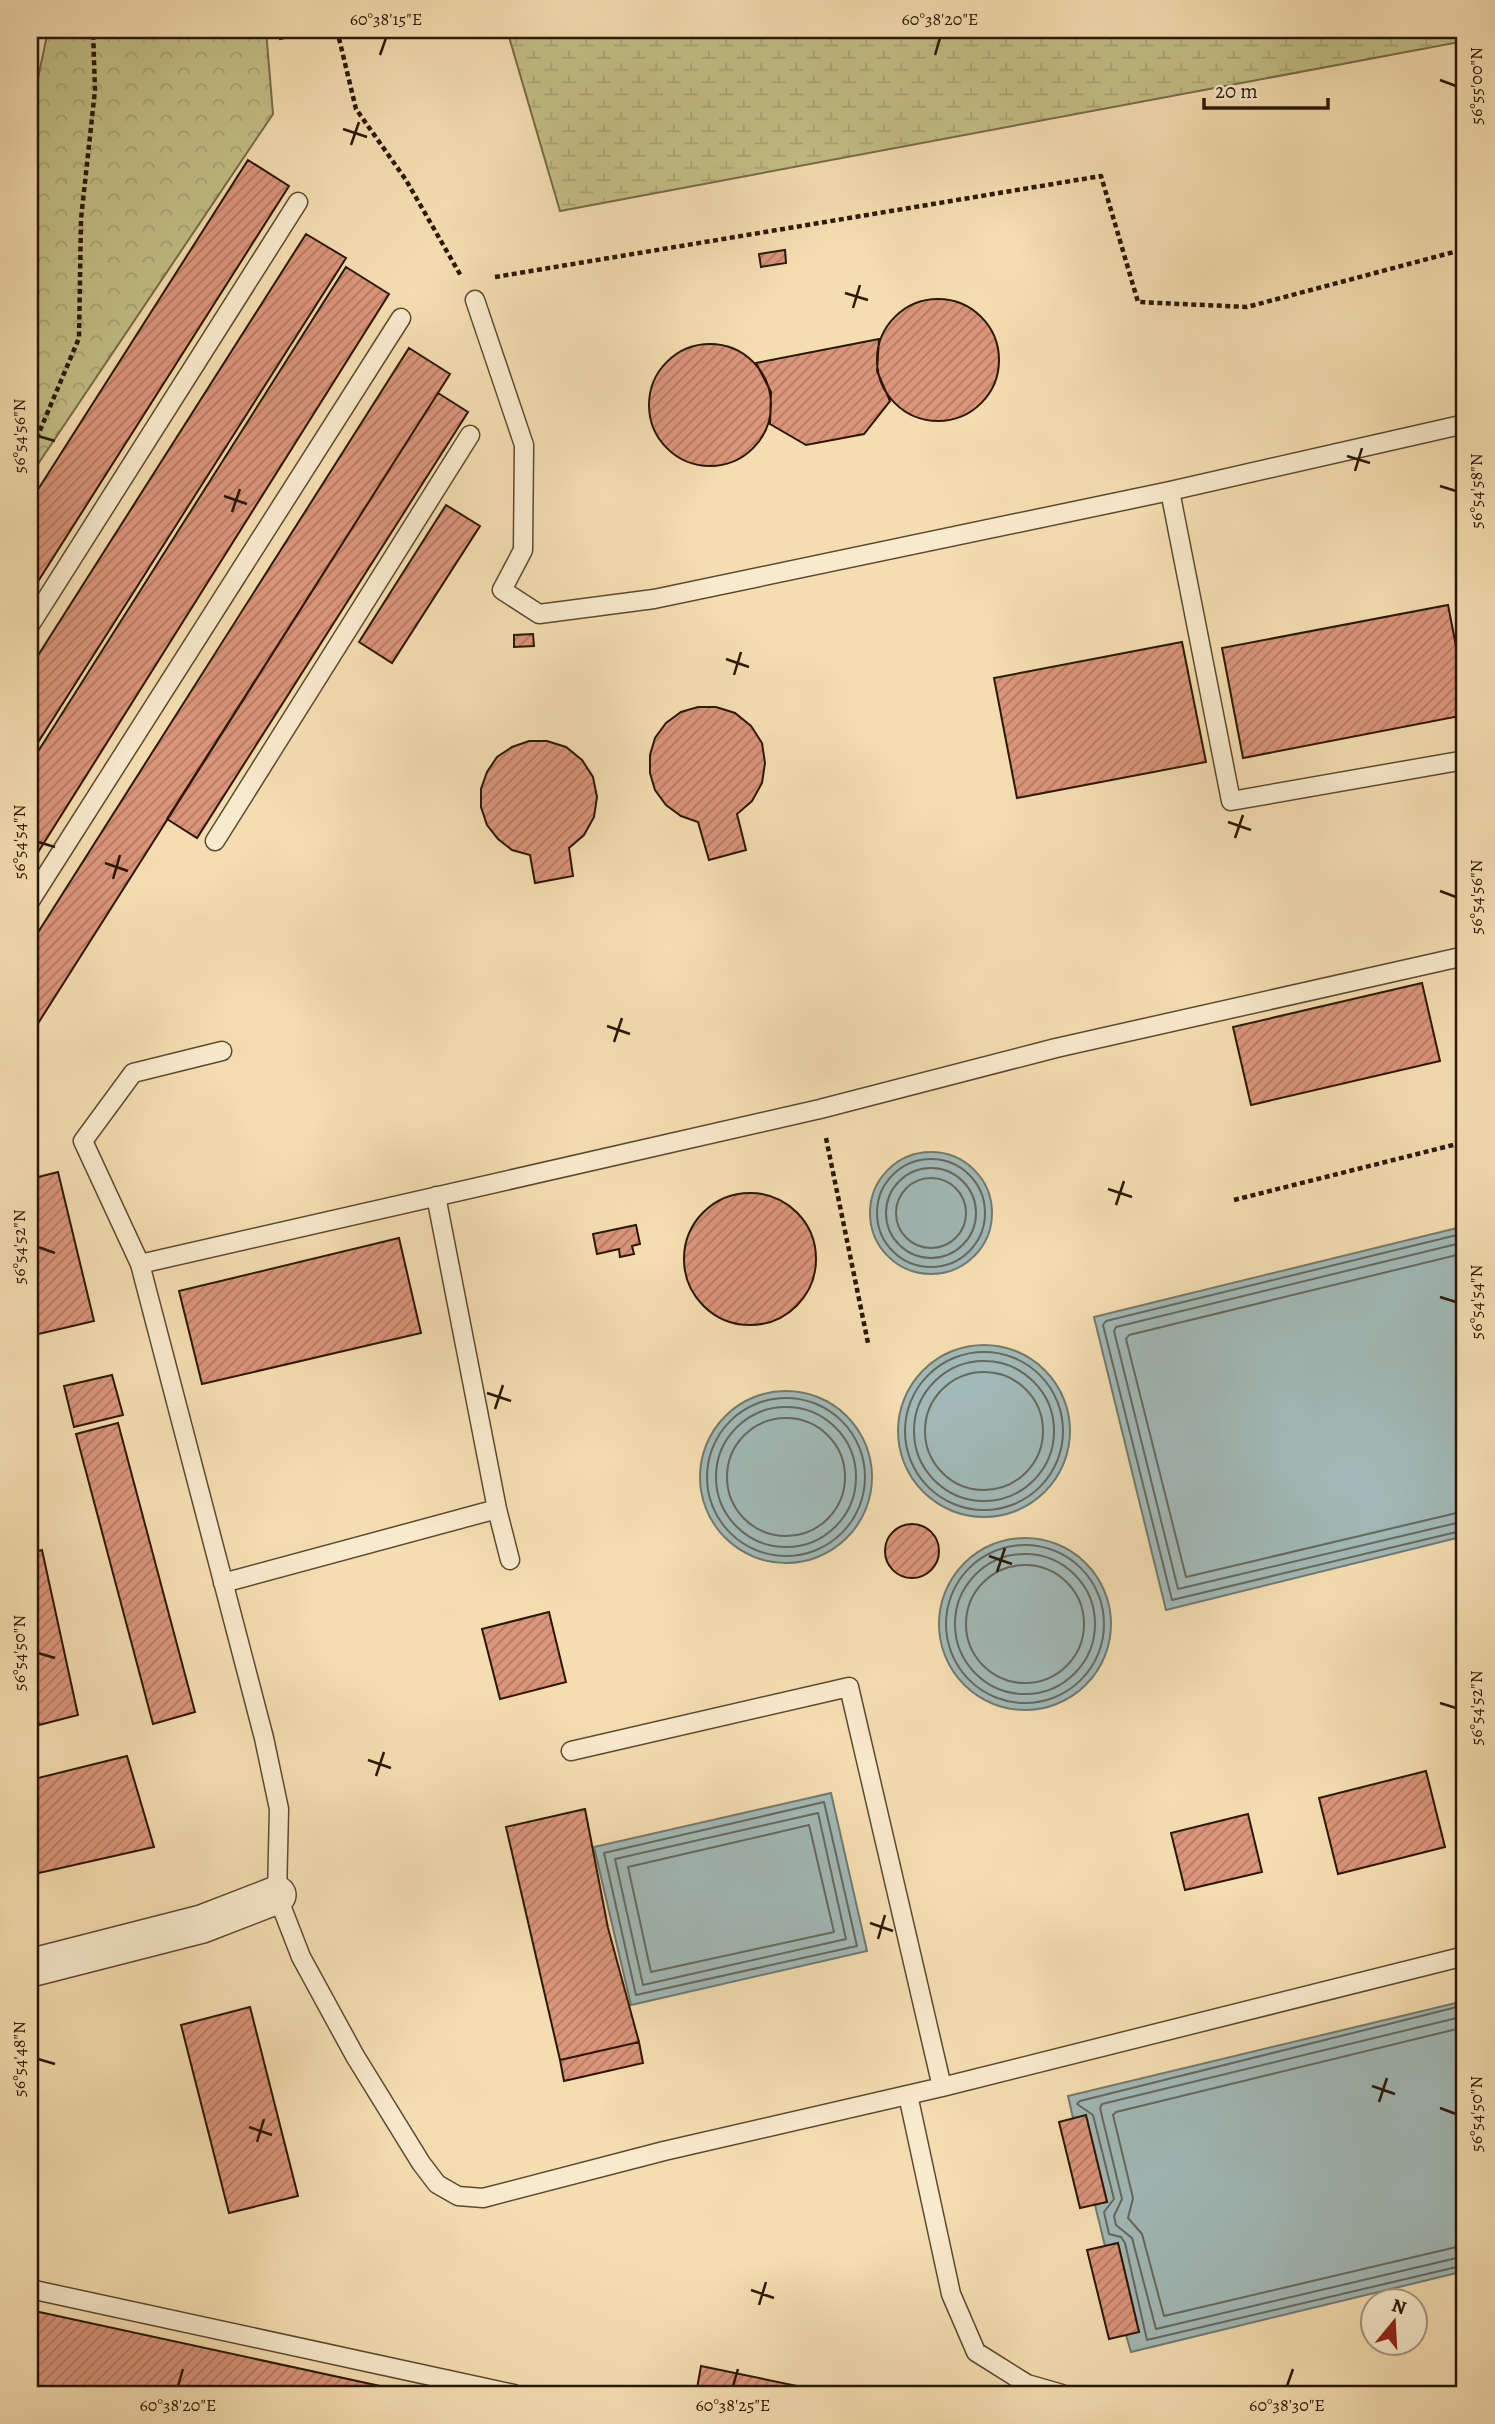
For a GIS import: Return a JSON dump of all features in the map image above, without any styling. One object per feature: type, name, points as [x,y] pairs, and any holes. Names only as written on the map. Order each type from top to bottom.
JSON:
[{"type":"street","points":[[30,1968],[202,1924],[277,1895]]},
{"type":"lane","points":[[30,625],[298,202]]},
{"type":"lane","points":[[475,300],[524,445],[523,550],[502,590],[540,614],[654,599],[1170,491],[1465,424]]},
{"type":"lane","points":[[30,901],[401,318]]},
{"type":"lane","points":[[215,841],[470,435]]},
{"type":"lane","points":[[1170,491],[1231,801],[1465,760]]},
{"type":"lane","points":[[140,1264],[820,1109],[1056,1048],[1465,956]]},
{"type":"lane","points":[[222,1051],[133,1073],[83,1141],[140,1264],[264,1738],[279,1809],[277,1895],[301,1956],[326,2007],[374,2089],[437,2184],[458,2196],[483,2197],[511,2192],[664,2151],[942,2087],[1465,1956]]},
{"type":"lane","points":[[436,1196],[497,1509],[510,1560]]},
{"type":"lane","points":[[223,1583],[497,1509]]},
{"type":"lane","points":[[571,1751],[849,1687],[942,2087]]},
{"type":"lane","points":[[908,2095],[951,2294],[976,2352],[1027,2384],[1062,2394]]},
{"type":"lane","points":[[30,2289],[514,2394]]},
{"type":"path","points":[[30,454],[79,338],[81,219],[94,90],[93,30]]},
{"type":"path","points":[[337,30],[356,109],[406,180],[475,300]]},
{"type":"path","points":[[464,282],[1101,176],[1138,302],[1247,307],[1465,249]]},
{"type":"path","points":[[820,1109],[868,1343]]},
{"type":"path","points":[[1234,1200],[1465,1142]]},
{"type":"green space","points":[[48,30],[266,30],[273,114],[30,476],[30,117]]},
{"type":"green space","points":[[507,30],[1465,30],[1465,41],[560,211]]},
{"type":"water","points":[[931,1152],[954,1157],[974,1170],[987,1190],[992,1213],[987,1236],[974,1256],[954,1269],[931,1274],[908,1269],[888,1256],[875,1236],[870,1213],[875,1190],[888,1170],[908,1157]]},
{"type":"water","points":[[1465,1226],[1465,1536],[1166,1610],[1094,1317]]},
{"type":"water","points":[[984,1345],[1017,1352],[1045,1370],[1063,1398],[1070,1431],[1063,1464],[1045,1492],[1017,1510],[984,1517],[951,1510],[923,1492],[905,1464],[898,1431],[905,1398],[923,1370],[951,1352]]},
{"type":"water","points":[[786,1391],[819,1398],[847,1416],[865,1444],[872,1477],[865,1510],[847,1538],[819,1556],[786,1563],[753,1556],[725,1538],[707,1510],[700,1477],[707,1444],[725,1416],[753,1398]]},
{"type":"water","points":[[1025,1538],[1058,1545],[1086,1563],[1104,1591],[1111,1624],[1104,1657],[1086,1685],[1058,1703],[1025,1710],[992,1703],[964,1685],[946,1657],[939,1624],[946,1591],[964,1563],[992,1545]]},
{"type":"water","points":[[831,1793],[867,1951],[631,2005],[594,1847]]},
{"type":"water","points":[[1465,1985],[1465,2271],[1395,2288],[1358,2288],[1358,2297],[1131,2352],[1126,2335],[1139,2331],[1118,2243],[1105,2246],[1095,2205],[1107,2201],[1086,2116],[1073,2118],[1068,2096],[1460,2002],[1457,1987]]},
{"type":"building","points":[[278,30],[316,30],[316,31],[280,39]]},
{"type":"building","points":[[248,160],[289,186],[30,594],[30,502]]},
{"type":"building","points":[[306,234],[346,258],[30,755],[30,668]]},
{"type":"building","points":[[785,250],[786,263],[761,267],[759,254]]},
{"type":"building","points":[[346,267],[389,294],[30,865],[30,764]]},
{"type":"building","points":[[938,299],[961,304],[981,317],[994,337],[999,360],[994,383],[981,403],[961,416],[938,421],[915,416],[895,403],[882,383],[877,360],[882,337],[895,317],[915,304]]},
{"type":"building","points":[[879,339],[877,371],[890,401],[864,434],[806,445],[770,424],[771,392],[756,363]]},
{"type":"building","points":[[710,344],[733,349],[753,362],[766,382],[771,405],[766,428],[753,448],[733,461],[710,466],[687,461],[667,448],[654,428],[649,405],[654,382],[667,362],[687,349]]},
{"type":"building","points":[[409,348],[450,374],[30,1036],[30,945]]},
{"type":"building","points":[[438,393],[468,412],[197,838],[167,819]]},
{"type":"building","points":[[446,505],[480,526],[392,663],[359,642]]},
{"type":"building","points":[[1448,605],[1465,692],[1465,715],[1243,758],[1222,648]]},
{"type":"building","points":[[533,634],[534,646],[514,647],[514,635]]},
{"type":"building","points":[[1182,642],[1206,762],[1017,798],[994,678]]},
{"type":"building","points":[[698,707],[716,707],[735,713],[751,726],[762,743],[765,763],[762,783],[752,801],[737,814],[746,850],[709,860],[698,822],[681,816],[666,805],[655,790],[650,773],[650,755],[655,738],[666,723],[681,712]]},
{"type":"building","points":[[529,741],[547,741],[566,747],[582,760],[593,777],[597,797],[594,817],[584,835],[569,848],[573,876],[535,883],[530,855],[512,850],[498,839],[487,825],[481,807],[481,789],[487,772],[497,757],[512,747]]},
{"type":"building","points":[[1422,983],[1440,1061],[1251,1105],[1233,1027]]},
{"type":"building","points":[[58,1172],[94,1321],[30,1336],[30,1179]]},
{"type":"building","points":[[750,1193],[775,1198],[797,1212],[811,1234],[816,1259],[811,1284],[797,1306],[775,1320],[750,1325],[725,1320],[703,1306],[689,1284],[684,1259],[689,1234],[703,1212],[725,1198]]},
{"type":"building","points":[[636,1225],[640,1244],[632,1246],[634,1254],[620,1257],[619,1249],[597,1254],[593,1234]]},
{"type":"building","points":[[399,1238],[421,1333],[202,1384],[179,1291]]},
{"type":"building","points":[[112,1375],[123,1415],[74,1427],[64,1386]]},
{"type":"building","points":[[118,1423],[195,1712],[153,1724],[76,1434]]},
{"type":"building","points":[[912,1524],[931,1532],[939,1551],[931,1570],[912,1578],[893,1570],[885,1551],[893,1532]]},
{"type":"building","points":[[42,1550],[78,1715],[39,1725],[30,1682],[30,1553]]},
{"type":"building","points":[[549,1612],[566,1682],[500,1699],[482,1629]]},
{"type":"building","points":[[127,1756],[154,1847],[30,1875],[30,1780]]},
{"type":"building","points":[[1426,1771],[1445,1847],[1338,1874],[1319,1798]]},
{"type":"building","points":[[585,1809],[608,1928],[639,2042],[560,2060],[506,1827]]},
{"type":"building","points":[[1248,1814],[1262,1872],[1185,1890],[1171,1833]]},
{"type":"building","points":[[250,2007],[298,2196],[229,2213],[181,2025]]},
{"type":"building","points":[[639,2042],[643,2063],[564,2081],[560,2060]]},
{"type":"building","points":[[1086,2115],[1107,2202],[1080,2208],[1059,2122]]},
{"type":"building","points":[[1118,2243],[1139,2332],[1109,2339],[1087,2250]]},
{"type":"building","points":[[30,2310],[417,2394],[30,2394]]},
{"type":"building","points":[[701,2366],[836,2394],[696,2394]]}]
